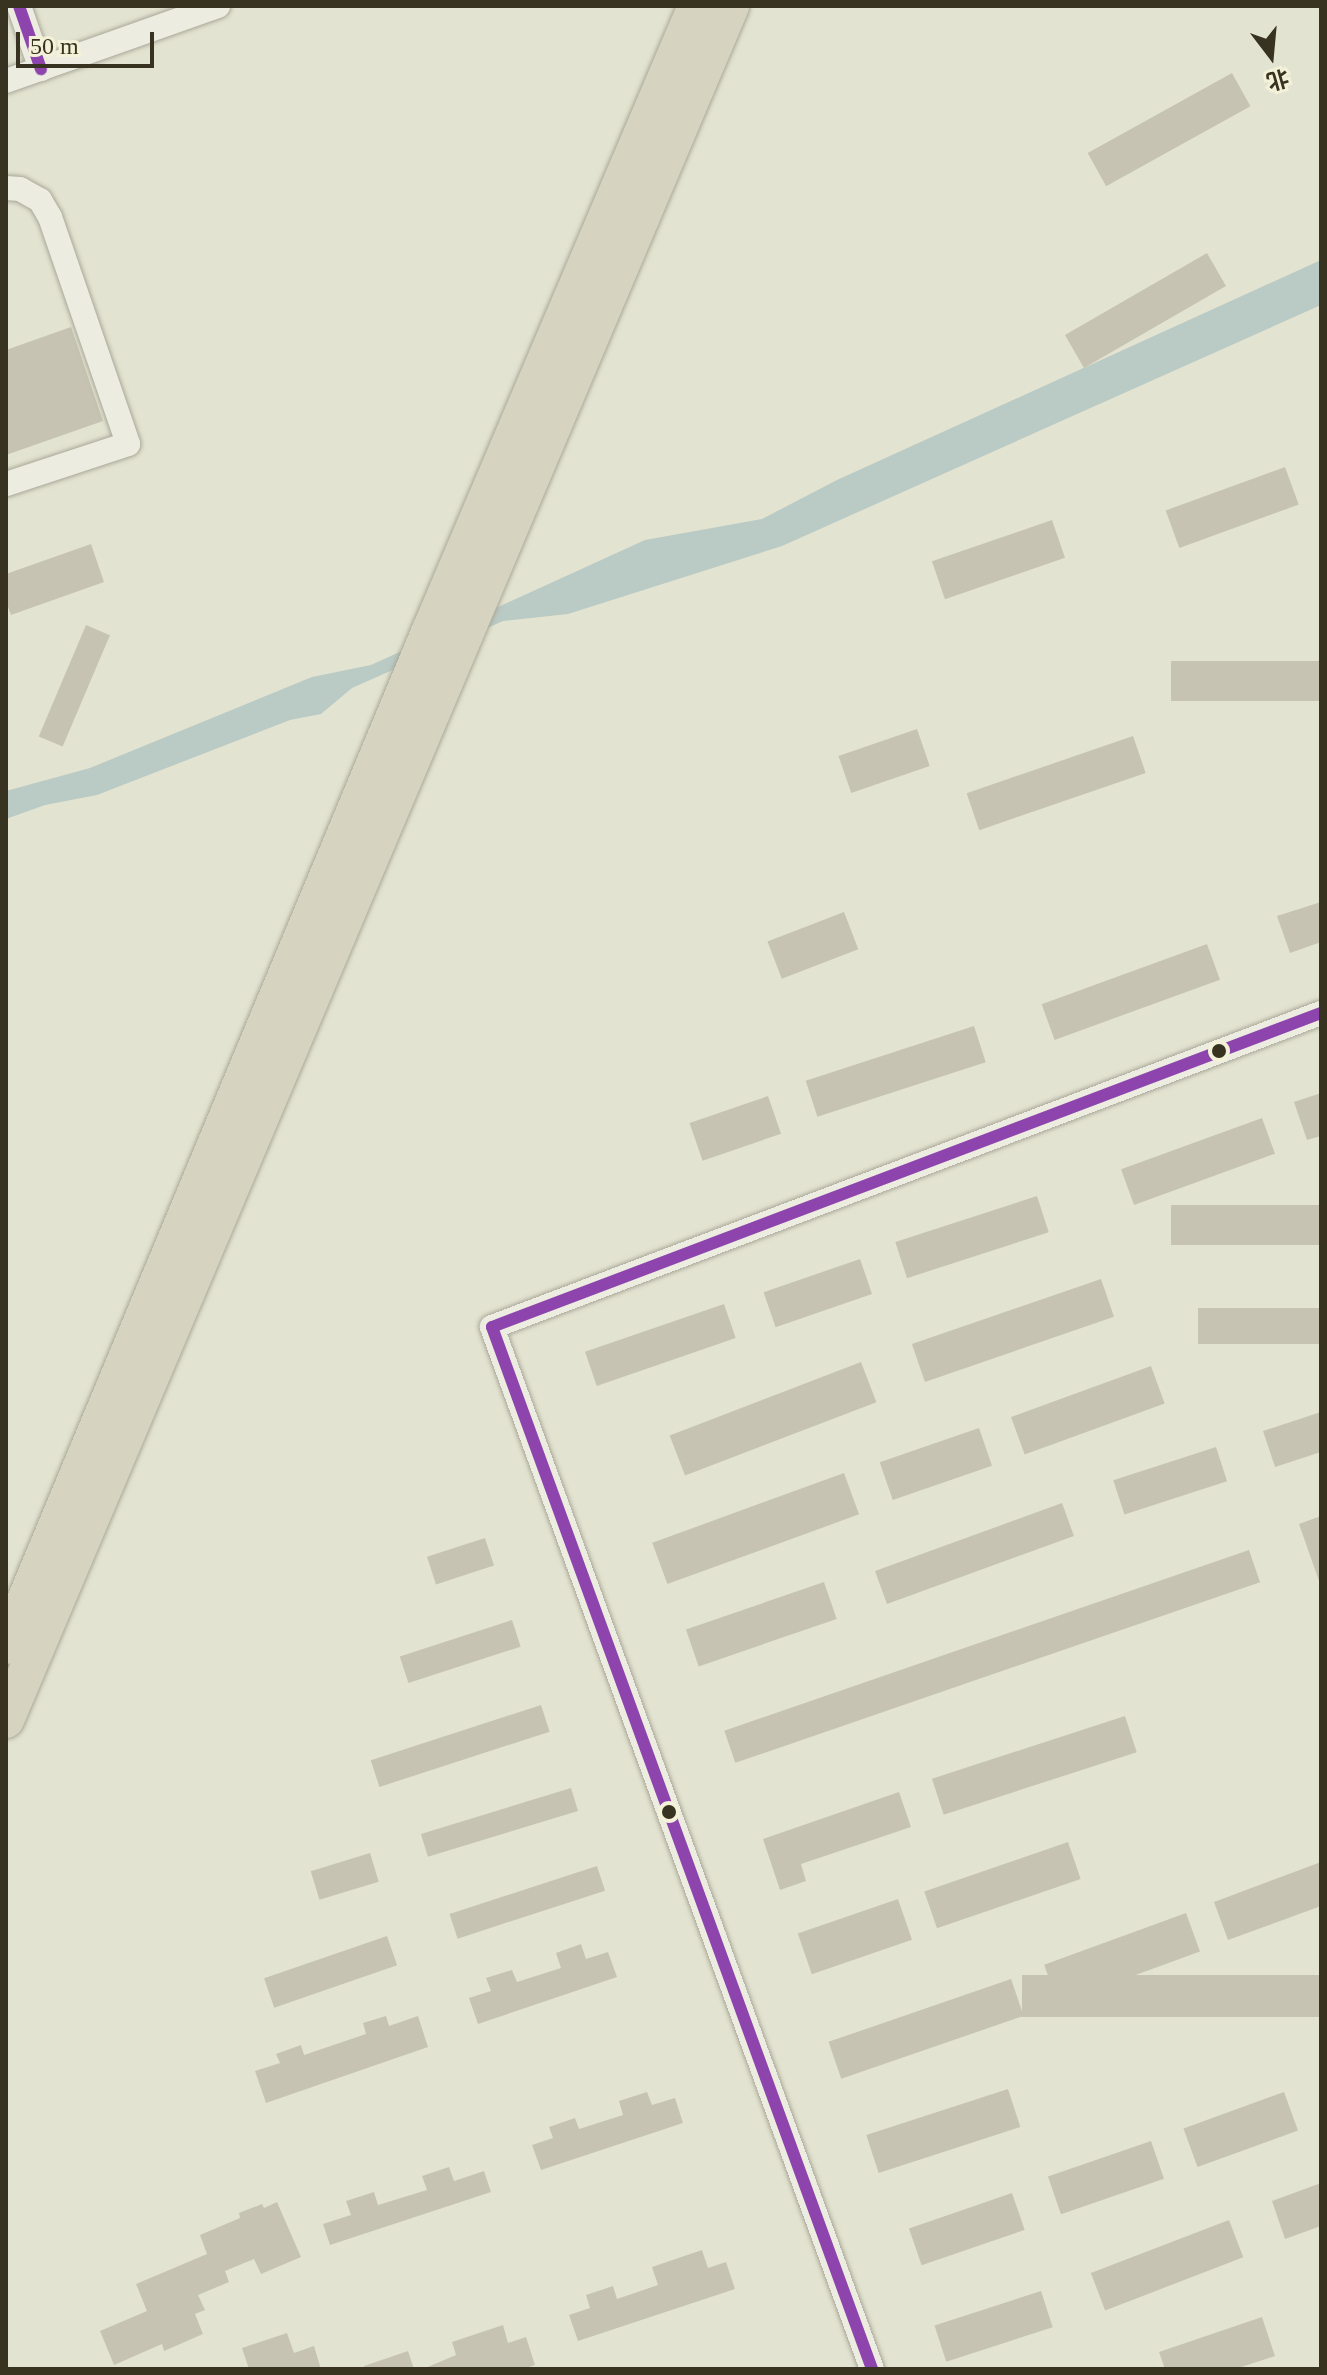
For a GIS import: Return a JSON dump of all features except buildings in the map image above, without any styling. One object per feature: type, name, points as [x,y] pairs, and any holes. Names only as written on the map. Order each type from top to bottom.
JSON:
[{"type":"highway","points":[[6,1720],[445,637],[696,6]]},
{"type":"highway","points":[[6,1646],[417,667],[473,610],[731,6]]},
{"type":"street","points":[[19,6],[41,69]]},
{"type":"street","points":[[6,81],[218,6]]},
{"type":"street","points":[[6,188],[20,189],[40,200],[50,217],[128,444],[6,484]]},
{"type":"street","points":[[872,2369],[492,1327],[1321,1013]]},
{"type":"shaded area","points":[[1321,260],[1321,305],[782,546],[568,614],[503,621],[352,688],[321,714],[290,720],[97,795],[45,805],[6,819],[6,791],[90,768],[312,677],[371,665],[645,540],[762,519],[837,480]]},
{"type":"transit line","points":[[19,6],[41,69]]},
{"type":"transit line","points":[[492,1327],[1321,1013]]},
{"type":"transit line","points":[[492,1327],[872,2369]]}]
